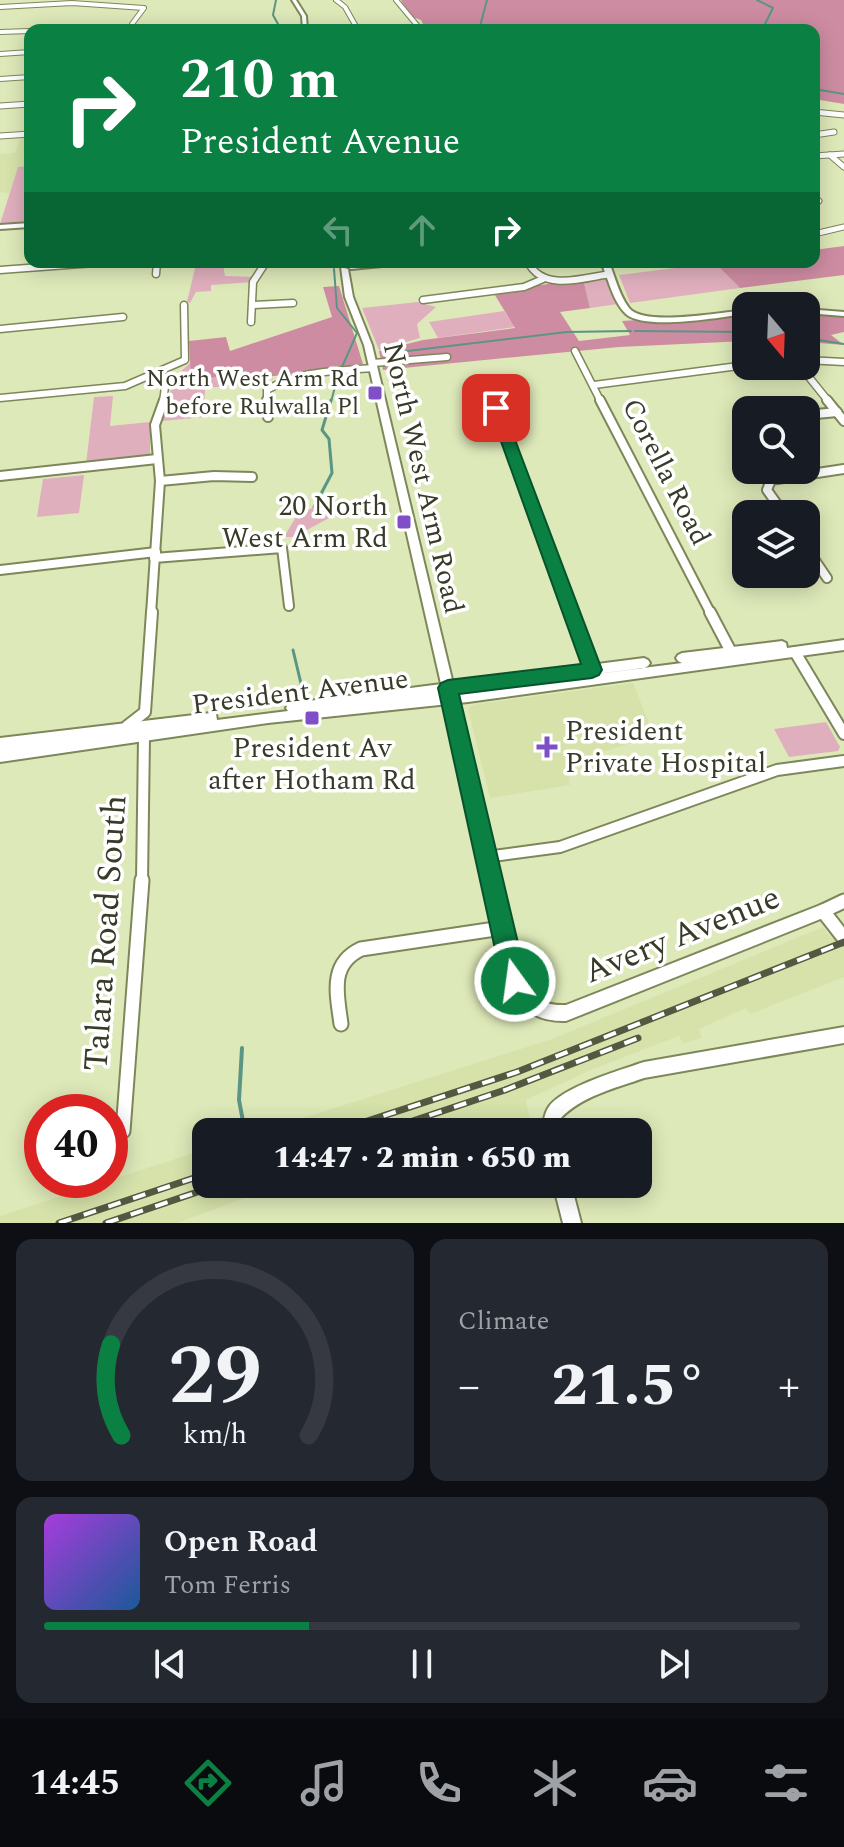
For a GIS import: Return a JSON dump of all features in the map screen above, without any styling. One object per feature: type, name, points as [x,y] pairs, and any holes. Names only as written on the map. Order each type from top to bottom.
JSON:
[{"type":"main road","name":"President Avenue","points":[[0,756],[844,639]]},
{"type":"main road","name":"President Avenue","points":[[732,655],[795,652],[844,645]]},
{"type":"main road","name":"President Avenue","points":[[0,744],[449,694]]},
{"type":"main road","points":[[61,735],[139,732],[144,738]]},
{"type":"street","points":[[294,0],[303,14],[304,24]]},
{"type":"street","points":[[336,0],[345,7],[355,24]]},
{"type":"street","points":[[396,0],[404,14],[418,24]]},
{"type":"street","points":[[0,7],[32,4],[144,8],[132,24]]},
{"type":"street","points":[[0,32],[24,31]]},
{"type":"street","points":[[0,54],[24,52]]},
{"type":"street","points":[[0,79],[24,77]]},
{"type":"street","points":[[0,106],[24,104]]},
{"type":"street","points":[[820,113],[844,115]]},
{"type":"street","points":[[820,134],[834,132]]},
{"type":"street","points":[[0,136],[24,134]]},
{"type":"street","points":[[820,156],[844,154]]},
{"type":"street","points":[[830,155],[844,167]]},
{"type":"street","points":[[0,227],[24,225]]},
{"type":"street","points":[[820,233],[844,227]]},
{"type":"street","points":[[0,270],[28,268]]},
{"type":"street","points":[[40,279],[42,268]]},
{"type":"street","points":[[94,275],[95,268]]},
{"type":"street","points":[[156,268],[156,274]]},
{"type":"street","points":[[251,322],[253,282],[262,268]]},
{"type":"street","name":"North West Arm Road","points":[[344,268],[349,297],[366,335],[518,989],[527,1001],[540,1010]]},
{"type":"street","points":[[531,268],[535,276],[555,281],[610,274]]},
{"type":"street","points":[[608,268],[627,310],[634,316],[651,320],[732,313]]},
{"type":"street","points":[[423,300],[524,287],[543,279]]},
{"type":"street","points":[[253,305],[293,303]]},
{"type":"street","points":[[0,398],[120,387],[185,360],[184,305]]},
{"type":"street","points":[[820,312],[844,314]]},
{"type":"street","points":[[0,329],[124,319]]},
{"type":"street","name":"Corella Road","points":[[575,351],[732,655]]},
{"type":"street","points":[[268,417],[267,390],[278,382],[373,365],[447,357]]},
{"type":"street","points":[[820,361],[844,362]]},
{"type":"street","points":[[594,385],[732,367]]},
{"type":"street","points":[[121,729],[136,722],[145,712],[160,481],[155,420],[166,394],[167,382],[159,373]]},
{"type":"street","points":[[811,380],[844,421]]},
{"type":"street","points":[[496,408],[594,675]]},
{"type":"street","points":[[820,414],[837,412]]},
{"type":"street","points":[[0,476],[157,459]]},
{"type":"street","points":[[774,500],[767,490],[771,480],[844,469]]},
{"type":"street","points":[[160,481],[214,476],[252,477]]},
{"type":"street","points":[[0,570],[155,555],[282,548],[289,606]]},
{"type":"street","points":[[820,568],[827,578]]},
{"type":"street","points":[[795,652],[844,734]]},
{"type":"street","points":[[145,712],[157,725]]},
{"type":"street","name":"Talara Road South","points":[[126,1094],[142,888],[144,738]]},
{"type":"street","points":[[486,857],[560,847],[777,770],[844,761]]},
{"type":"street","name":"Avery Avenue","points":[[540,1010],[566,1013],[592,1004],[828,917],[844,901]]},
{"type":"street","points":[[828,917],[844,938]]},
{"type":"street","points":[[341,1024],[336,979],[339,966],[348,955],[361,949],[502,928]]},
{"type":"street","points":[[554,1118],[559,1107],[644,1070],[844,1035]]},
{"type":"street","points":[[566,1198],[572,1223]]},
{"type":"shaded area","points":[[401,0],[844,0],[844,104],[820,100],[820,24],[423,24],[421,20],[409,16]]},
{"type":"shaded area","points":[[21,137],[24,137],[24,166],[18,167],[9,193],[0,192],[0,154],[15,153]]},
{"type":"shaded area","points":[[24,166],[24,222],[0,224],[18,167]]},
{"type":"shaded area","points":[[844,246],[844,275],[740,288],[720,268],[820,268],[820,249]]},
{"type":"shaded area","points":[[195,268],[224,268],[225,276],[256,277],[253,282],[211,285],[211,291],[196,292],[190,303],[187,302]]},
{"type":"shaded area","points":[[675,268],[720,268],[740,288],[630,303],[619,275]]},
{"type":"shaded area","points":[[605,276],[618,304],[590,308],[583,279]]},
{"type":"shaded area","points":[[583,279],[590,308],[560,312],[579,341],[630,335],[622,321],[732,314],[732,342],[619,347],[383,370],[379,351],[423,340],[515,328],[493,292]]},
{"type":"shaded area","points":[[339,286],[363,364],[230,382],[219,377],[191,380],[189,341],[226,337],[230,351],[332,317],[323,287]]},
{"type":"shaded area","points":[[418,302],[436,307],[417,324],[420,338],[379,350],[362,308]]},
{"type":"shaded area","points":[[504,311],[515,327],[438,338],[429,322]]},
{"type":"shaded area","points":[[820,314],[844,316],[844,332],[831,335],[844,345],[820,343]]},
{"type":"shaded area","points":[[191,362],[191,380],[219,377],[230,382],[275,378],[255,384],[205,388],[204,417],[162,421],[174,378]]},
{"type":"shaded area","points":[[113,396],[110,426],[150,422],[150,456],[86,464],[94,397]]},
{"type":"shaded area","points":[[84,475],[79,513],[37,517],[43,479]]},
{"type":"shaded area","points":[[330,503],[331,517],[294,537],[284,537],[299,512]]},
{"type":"shaded area","name":"President Private Hospital","points":[[633,683],[654,736],[567,763],[570,785],[490,798],[468,709],[472,705]]},
{"type":"shaded area","points":[[826,722],[840,747],[838,751],[789,757],[774,729]]},
{"type":"shaded area","points":[[823,927],[831,938],[844,934],[844,977],[750,1014],[746,1008],[699,1029],[702,1038],[683,1043],[679,1036],[593,1069],[526,1100],[530,1118],[303,1118],[552,1039]]},
{"type":"shaded area","points":[[192,1154],[192,1198],[245,1198],[177,1223],[0,1223],[0,1216],[55,1198],[128,1198],[128,1174]]},
{"type":"waterway","points":[[276,0],[273,15],[278,24]]},
{"type":"waterway","points":[[481,24],[487,0]]},
{"type":"waterway","points":[[757,0],[773,8],[765,24]]},
{"type":"waterway","points":[[820,90],[844,94]]},
{"type":"waterway","points":[[334,269],[337,308],[357,333],[342,367]]},
{"type":"waterway","points":[[391,353],[567,332],[631,331]]},
{"type":"waterway","points":[[635,331],[732,332]]},
{"type":"waterway","points":[[820,340],[844,344]]},
{"type":"waterway","points":[[331,402],[338,375]]},
{"type":"waterway","points":[[314,507],[332,473],[329,439],[322,430],[331,400]]},
{"type":"waterway","points":[[293,650],[303,692]]},
{"type":"waterway","points":[[242,1048],[239,1100],[242,1118]]},
{"type":"railway","points":[[377,1118],[517,1072],[844,942]]},
{"type":"railway","points":[[422,1118],[505,1090],[638,1038]]},
{"type":"railway","points":[[59,1223],[192,1179]]},
{"type":"railway","points":[[106,1223],[192,1194]]},
{"type":"place","name":"North West Arm Rd before Rulwalla Pl","points":[[375,393]]},
{"type":"place","name":"20 North West Arm Rd","points":[[404,522]]},
{"type":"place","name":"President Av after Hotham Rd","points":[[312,718]]},
{"type":"place","name":"President Private Hospital","points":[[547,747]]},
{"type":"route","points":[[496,408],[592,670],[448,688],[515,981]]}]
